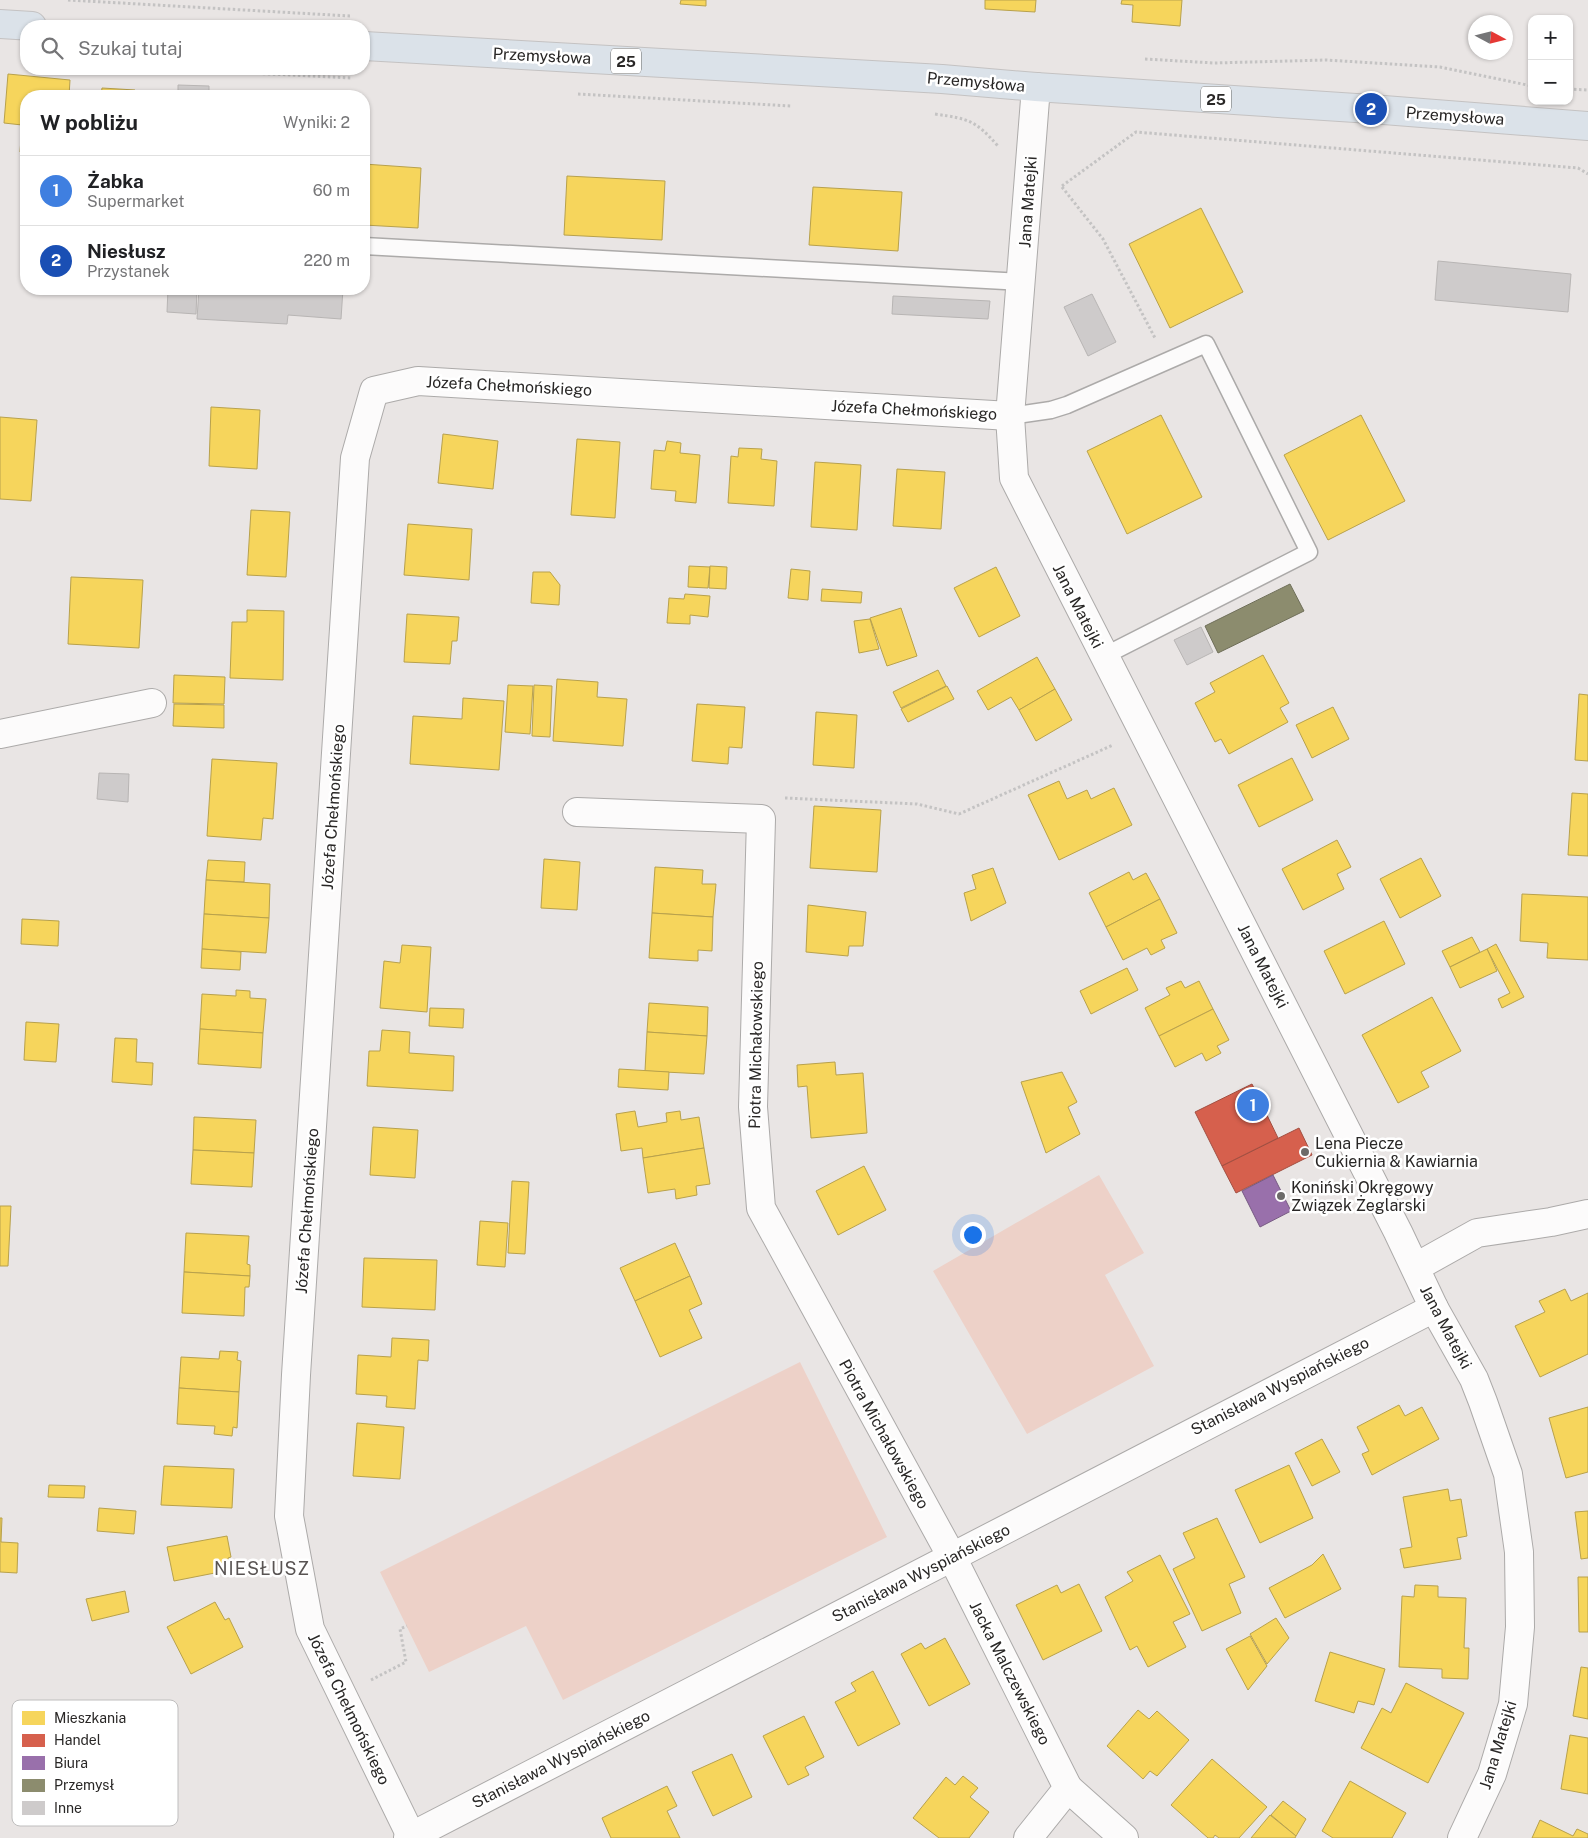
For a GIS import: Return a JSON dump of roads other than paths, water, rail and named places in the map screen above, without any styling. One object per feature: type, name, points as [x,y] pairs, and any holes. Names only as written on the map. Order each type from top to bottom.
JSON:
[{"type":"main road","points":[[0,24],[20,25]]},
{"type":"main road","name":"Przemysłowa","points":[[370,46],[942,79],[1588,126]]},
{"type":"street","name":"Jana Matejki","points":[[1036,87],[1010,416],[1014,478],[1416,1267],[1434,1308],[1474,1379],[1508,1474],[1519,1552],[1520,1627],[1513,1704],[1492,1774],[1462,1838]]},
{"type":"street","name":"Józefa Chełmońskiego","points":[[411,1837],[310,1629],[289,1516],[296,1375],[355,458],[374,391],[418,381],[1010,416]]},
{"type":"street","points":[[0,734],[152,703]]},
{"type":"street","name":"Piotra Michałowskiego","points":[[577,812],[761,819],[753,1107],[761,1208],[952,1557]]},
{"type":"street","points":[[1416,1267],[1477,1233],[1551,1222],[1588,1214]]},
{"type":"street","name":"Stanisława Wyspiańskiego","points":[[411,1837],[1434,1308]]},
{"type":"street","name":"Jacka Malczewskiego","points":[[952,1557],[1068,1788],[1124,1838]]},
{"type":"street","points":[[1028,1838],[1068,1788]]},
{"type":"lane","points":[[370,246],[1022,282]]},
{"type":"lane","points":[[1010,416],[1051,410],[1067,405],[1206,344],[1308,552],[1104,656]]},
{"type":"place","name":"Niesłusz","points":[[1371,109]]},
{"type":"place","name":"Żabka","points":[[1253,1105]]},
{"type":"place","name":"Lena Piecze Cukiernia & Kawiarnia","points":[[1305,1152]]},
{"type":"place","name":"Koniński Okręgowy Związek Żeglarski","points":[[1281,1196]]},
{"type":"district","name":"NIESŁUSZ","points":[[262,1568]]}]
